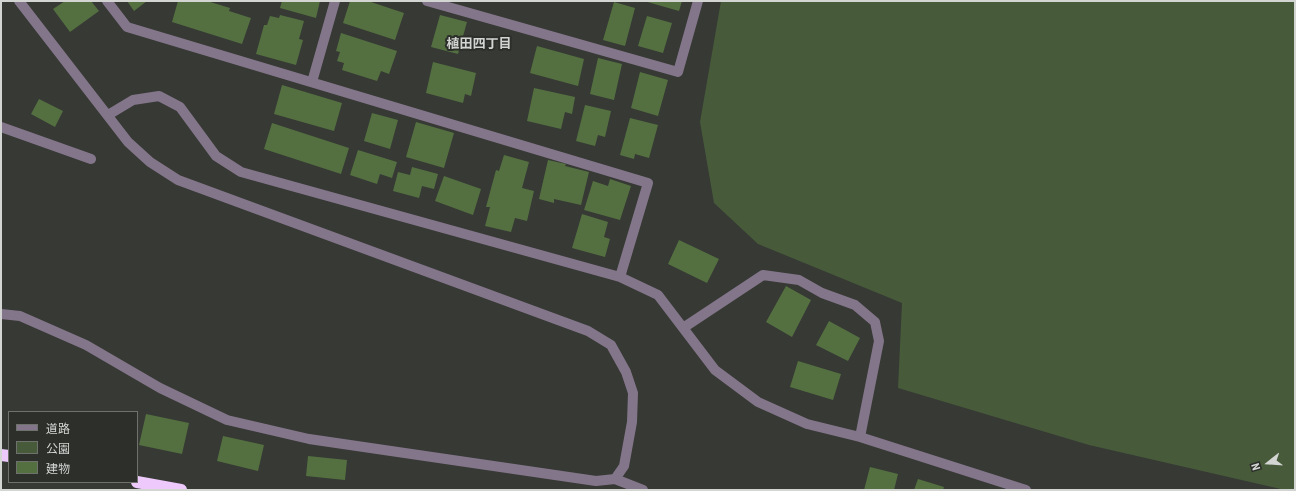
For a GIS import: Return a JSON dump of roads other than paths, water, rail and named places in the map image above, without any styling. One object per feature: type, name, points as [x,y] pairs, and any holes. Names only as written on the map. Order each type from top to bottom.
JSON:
[{"type":"highway","points":[[138,482],[181,490]]},
{"type":"street","points":[[19,1],[128,142],[150,162],[178,180],[588,331],[611,345],[626,372],[633,393],[632,422],[624,466],[615,479]]},
{"type":"street","points":[[107,1],[127,27],[648,183],[620,277]]},
{"type":"street","points":[[312,82],[335,1]]},
{"type":"street","points":[[427,1],[678,72],[698,1]]},
{"type":"street","points":[[108,115],[133,100],[159,96],[180,108],[216,156],[241,172],[620,277],[658,295],[714,370],[758,402],[807,424],[860,437],[1026,490]]},
{"type":"street","points":[[1,127],[91,159]]},
{"type":"street","points":[[683,328],[763,275],[799,280],[822,293],[855,305],[875,322],[879,341],[860,437]]},
{"type":"street","points":[[1,314],[20,316],[86,345],[160,388],[227,420],[317,440],[596,481],[615,479],[643,490]]},
{"type":"district","name":"植田四丁目","points":[[479,45]]}]
